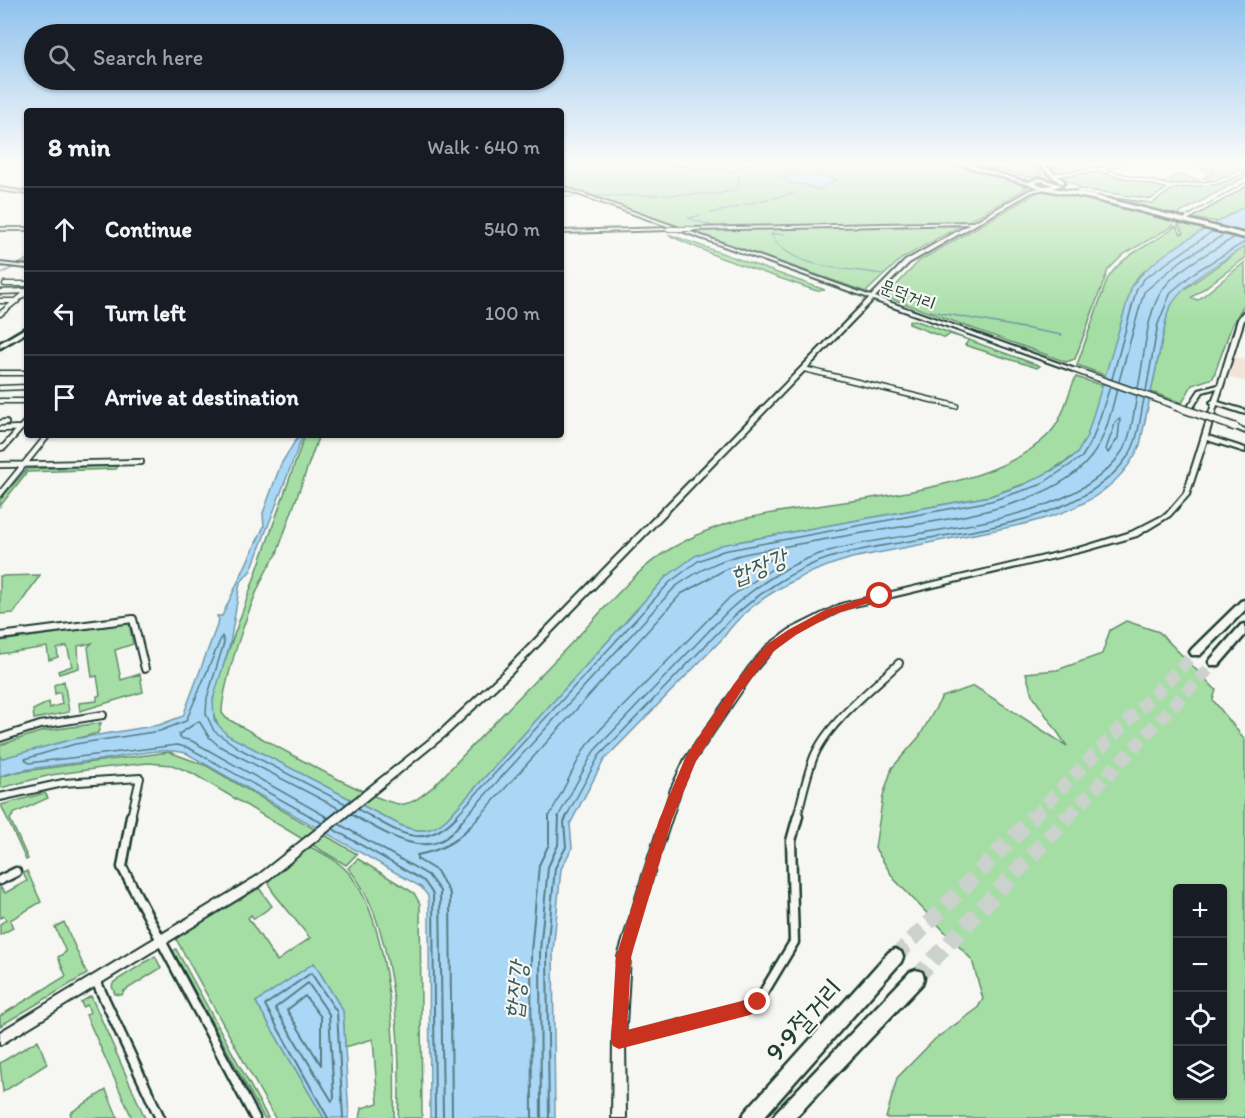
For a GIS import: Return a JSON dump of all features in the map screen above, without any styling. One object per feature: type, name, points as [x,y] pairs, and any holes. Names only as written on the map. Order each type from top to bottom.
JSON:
[{"type":"highway","points":[[1167,215],[1245,234]]},
{"type":"highway","points":[[1170,215],[1188,220]]},
{"type":"highway","points":[[1196,652],[1245,604]]},
{"type":"highway","points":[[1215,662],[1245,628]]},
{"type":"highway","name":"9·9절거리","points":[[751,1118],[895,957]]},
{"type":"highway","points":[[782,1118],[916,978]]},
{"type":"main road","points":[[0,346],[24,331]]},
{"type":"street","name":"문덕거리","points":[[640,215],[1245,431]]},
{"type":"street","points":[[0,1039],[260,880],[466,714],[907,262],[986,215]]},
{"type":"street","points":[[1188,220],[1196,215]]},
{"type":"street","points":[[564,232],[974,223]]},
{"type":"street","points":[[0,229],[24,229]]},
{"type":"street","points":[[0,264],[24,267]]},
{"type":"street","points":[[5,284],[24,284]]},
{"type":"street","points":[[0,291],[24,291]]},
{"type":"street","points":[[0,301],[10,291]]},
{"type":"street","points":[[0,314],[24,294]]},
{"type":"street","points":[[0,301],[17,301]]},
{"type":"street","points":[[619,1118],[619,1041],[624,957],[676,789],[708,729],[770,648],[792,632],[846,606],[1059,556],[1134,534],[1168,515],[1187,494],[1213,402],[1214,387],[1240,319],[1245,313]]},
{"type":"street","points":[[804,369],[956,406]]},
{"type":"street","points":[[0,373],[24,373]]},
{"type":"street","points":[[20,387],[24,383]]},
{"type":"street","points":[[0,388],[24,387]]},
{"type":"street","points":[[1188,411],[1201,391],[1214,387]]},
{"type":"street","points":[[0,401],[24,400]]},
{"type":"street","points":[[1213,402],[1245,412]]},
{"type":"street","points":[[0,448],[4,447],[24,424]]},
{"type":"street","points":[[0,429],[21,428]]},
{"type":"street","points":[[1204,437],[1245,450]]},
{"type":"street","points":[[0,494],[46,438]]},
{"type":"street","points":[[0,465],[141,462]]},
{"type":"street","points":[[0,636],[133,619],[145,669]]},
{"type":"street","points":[[619,1041],[750,1007],[758,1002],[794,942],[791,841],[813,758],[844,715],[899,663]]},
{"type":"street","points":[[0,738],[40,725],[103,715]]},
{"type":"street","points":[[0,796],[63,783],[140,778],[121,862],[255,1118]]},
{"type":"street","points":[[0,880],[16,872]]},
{"type":"street","points":[[96,981],[160,1118]]},
{"type":"shaded area","points":[[1233,357],[1243,359],[1245,357],[1245,382],[1227,376]]},
{"type":"green space","points":[[647,215],[979,215],[901,259],[866,292]]},
{"type":"green space","points":[[998,215],[1155,215],[1175,221],[1173,226],[1124,254],[1108,270],[1075,359],[1066,362],[889,298],[887,295],[919,261]]},
{"type":"green space","points":[[1195,215],[1230,215],[1219,222],[1190,218]]},
{"type":"green space","points":[[1181,221],[1208,229],[1140,274],[1132,285],[1107,376],[1077,365],[1107,280],[1114,270],[1130,256],[1176,226],[1181,234],[1184,233],[1178,225]]},
{"type":"green space","points":[[668,235],[825,290],[817,291],[721,258]]},
{"type":"green space","points":[[1245,246],[1245,258],[1191,298],[1198,300],[1245,262],[1245,303],[1232,325],[1213,378],[1192,385],[1182,403],[1151,392],[1168,311],[1175,296]]},
{"type":"green space","points":[[909,321],[917,321],[969,340],[950,334],[945,338],[909,324]]},
{"type":"green space","points":[[969,340],[1040,366],[1037,368],[965,345]]},
{"type":"green space","points":[[1076,377],[1104,386],[1087,436],[1077,454],[1038,479],[990,496],[737,542],[666,577],[447,819],[437,827],[415,830],[402,826],[227,735],[217,724],[213,712],[216,686],[304,438],[318,438],[276,556],[260,584],[242,631],[227,680],[222,713],[226,718],[346,783],[371,795],[404,804],[417,799],[435,785],[625,586],[648,565],[672,548],[696,535],[739,520],[903,493],[947,484],[987,471],[1022,455],[1049,434],[1062,414]]},
{"type":"green space","points":[[118,466],[116,469],[27,472],[0,506],[0,500],[27,469]]},
{"type":"green space","points":[[40,575],[14,613],[0,614],[0,576]]},
{"type":"green space","points":[[1126,621],[1159,632],[1216,690],[1213,700],[1245,740],[1245,1118],[886,1118],[897,1078],[935,1039],[977,1009],[983,999],[972,960],[894,879],[875,848],[883,796],[892,768],[919,737],[942,697],[974,686],[1067,746],[1032,695],[1026,673],[1057,670],[1102,654],[1110,630]]},
{"type":"green space","points":[[129,623],[133,644],[115,650],[121,680],[140,674],[143,692],[80,711],[79,703],[97,701],[97,696],[100,695],[97,676],[92,677],[88,647],[92,643],[78,646],[79,668],[59,674],[58,671],[72,666],[67,646],[57,649],[58,657],[49,660],[47,647],[0,654],[0,641]]},
{"type":"green space","points":[[64,681],[69,712],[34,719],[33,710],[49,702],[50,708],[62,704],[60,692],[55,694],[54,685]]},
{"type":"green space","points":[[101,723],[98,733],[0,759],[0,745],[43,731]]},
{"type":"green space","points":[[169,752],[207,766],[357,854],[346,865],[192,773],[172,765],[148,763],[101,768],[51,775],[0,788],[0,777],[17,772]]},
{"type":"green space","points":[[45,793],[48,798],[15,813],[10,819],[28,859],[26,860],[1,805]]},
{"type":"green space","points":[[308,846],[332,859],[348,872],[365,900],[376,928],[389,993],[394,1060],[394,1118],[360,1118],[362,1108],[378,1103],[373,1039],[345,1047],[343,1011],[314,963],[256,1002],[324,1118],[275,1118],[175,937],[259,888],[272,906],[254,919],[251,915],[248,918],[277,961],[310,938],[273,892],[267,879]]},
{"type":"green space","points":[[358,859],[414,893],[420,904],[422,1118],[398,1118],[398,1057],[392,987],[386,952],[376,919],[364,891],[348,868]]},
{"type":"green space","points":[[27,871],[41,902],[10,920],[13,928],[0,935],[0,924],[6,920],[4,916],[0,918],[0,887],[5,893],[27,881],[23,873]]},
{"type":"green space","points":[[64,922],[87,974],[0,1026],[0,1016],[66,976],[58,957],[66,952],[55,927]]},
{"type":"green space","points":[[176,949],[268,1118],[264,1118],[173,951]]},
{"type":"green space","points":[[155,956],[161,968],[124,991],[122,995],[115,994],[112,986],[114,982]]},
{"type":"green space","points":[[91,996],[145,1118],[132,1118],[86,1015],[90,1012],[87,1005],[83,1007],[81,1002]]},
{"type":"green space","points":[[38,1040],[47,1064],[3,1092],[0,1063]]},
{"type":"green space","points":[[106,1090],[118,1118],[72,1118],[70,1113]]},
{"type":"water","name":"합장강","points":[[1229,215],[1245,215],[1245,246],[1192,282],[1168,311],[1140,445],[1127,468],[1110,486],[1090,500],[1043,519],[852,558],[798,578],[748,610],[604,760],[570,824],[572,848],[561,869],[553,952],[555,1118],[430,1118],[429,908],[428,896],[421,887],[186,753],[146,752],[0,776],[0,759],[74,739],[159,725],[183,716],[219,620],[217,616],[222,616],[264,526],[263,513],[281,464],[297,438],[302,438],[251,570],[240,583],[230,644],[213,699],[214,720],[227,735],[402,826],[415,830],[437,827],[447,819],[666,577],[695,556],[721,545],[991,496],[1023,485],[1061,466],[1077,454],[1087,436],[1132,286],[1155,263]]},
{"type":"water","points":[[314,963],[343,1011],[349,1118],[324,1118],[256,1002]]},
{"type":"waterway","points":[[690,218],[700,215]]},
{"type":"waterway","points":[[688,218],[715,227],[786,226]]},
{"type":"waterway","points":[[0,230],[24,231]]},
{"type":"waterway","points":[[784,234],[771,234],[791,255],[805,261],[883,274]]},
{"type":"waterway","points":[[19,264],[24,261]]},
{"type":"waterway","points":[[0,274],[14,267]]},
{"type":"waterway","points":[[930,311],[1062,335]]},
{"type":"tunnel","points":[[1033,817],[1196,652]]},
{"type":"tunnel","points":[[1068,817],[1215,662]]},
{"type":"tunnel","points":[[895,957],[1034,816]]},
{"type":"tunnel","points":[[916,978],[1069,816]]},
{"type":"route","points":[[758,1002],[750,1007],[619,1041],[624,957],[665,820],[690,759],[738,687],[770,648],[792,632],[829,612],[880,596]]}]
